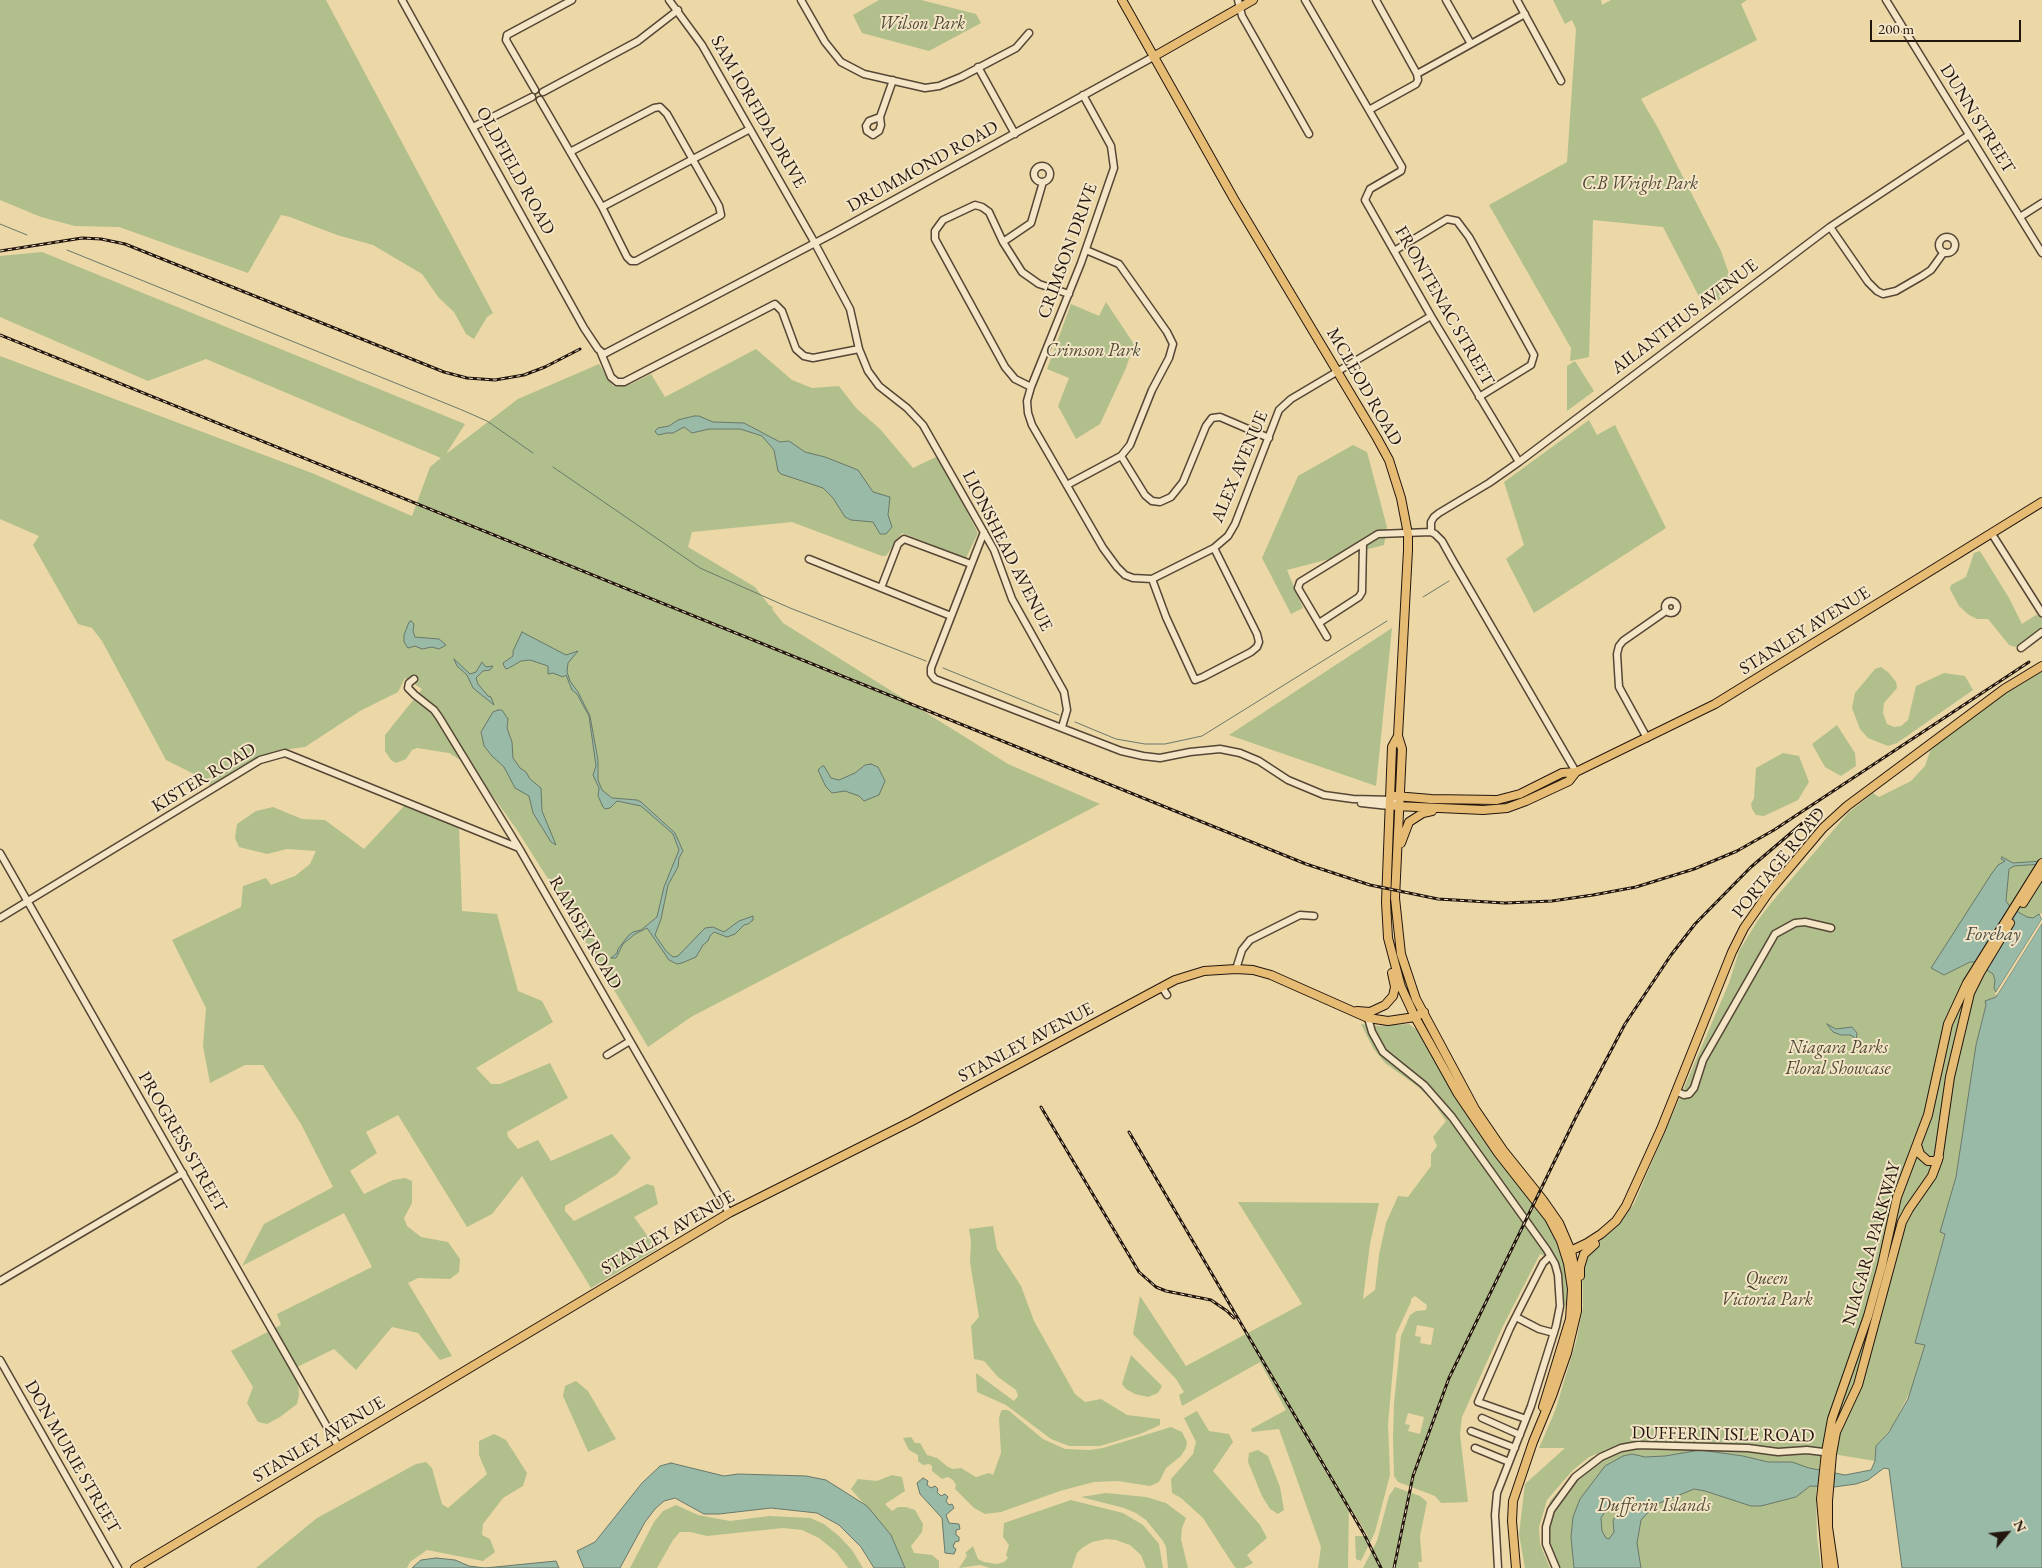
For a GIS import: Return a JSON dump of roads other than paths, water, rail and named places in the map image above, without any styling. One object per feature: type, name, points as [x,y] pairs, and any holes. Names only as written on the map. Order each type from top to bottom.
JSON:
[{"type":"main road","name":"MCLEOD ROAD","points":[[1122,0],[1234,199],[1389,460],[1401,498],[1408,534],[1408,568],[1398,736]]},
{"type":"main road","name":"DRUMMOND ROAD","points":[[1153,57],[1239,4],[1253,0]]},
{"type":"main road","name":"STANLEY AVENUE","points":[[1390,800],[1400,796],[1431,799],[1497,800],[1520,794],[1562,773],[1576,772],[1722,700],[2042,502]]},
{"type":"main road","name":"PORTAGE ROAD","points":[[1568,1252],[1597,1238],[1616,1221],[1632,1196],[1720,979],[1744,928],[1769,892],[1822,828],[1847,806],[2004,689],[2042,666]]},
{"type":"main road","points":[[1398,736],[1402,748],[1395,906],[1399,946],[1406,974],[1424,1012],[1480,1116],[1503,1150],[1550,1208],[1559,1223],[1577,1282],[1577,1311],[1561,1372]]},
{"type":"main road","points":[[1347,1010],[1370,1012],[1378,1010],[1386,1005],[1393,996],[1395,987],[1386,951],[1384,928],[1392,747],[1398,736]]},
{"type":"main road","name":"STANLEY AVENUE","points":[[1390,800],[1399,807],[1483,810],[1507,808],[1569,781],[1576,772]]},
{"type":"main road","points":[[1397,858],[1402,837],[1409,822],[1423,813],[1440,809]]},
{"type":"main road","name":"NIAGARA PARKWAY","points":[[1827,1568],[1821,1519],[1834,1412],[1856,1353],[1877,1283],[1897,1196],[1930,1107],[1948,1024],[1958,1000],[2042,867]]},
{"type":"main road","points":[[1386,902],[1388,938],[1393,961],[1401,987],[1415,1017],[1464,1104],[1498,1153],[1545,1211],[1568,1252],[1572,1282],[1570,1319],[1513,1501],[1512,1521],[1516,1568]]},
{"type":"main road","name":"NIAGARA PARKWAY","points":[[1829,1453],[1840,1422],[1858,1385],[1902,1222],[1908,1209],[1932,1176],[1939,1156],[1956,1048],[1970,993],[1980,967]]},
{"type":"main road","name":"STANLEY AVENUE","points":[[135,1568],[729,1214],[912,1121],[1175,980],[1204,971],[1253,970],[1271,975],[1368,1018],[1388,1020],[1415,1017],[1424,1012]]},
{"type":"main road","points":[[1918,1143],[1918,1151],[1926,1160],[1935,1161],[1939,1156]]},
{"type":"main road","points":[[1533,1442],[1574,1342],[1579,1324],[1580,1267],[1583,1257],[1589,1248],[1614,1229],[1624,1216],[1639,1188],[1644,1169]]},
{"type":"main road","name":"NIAGARA PARKWAY","points":[[1825,1491],[1834,1568]]},
{"type":"street","name":"OLDFIELD ROAD","points":[[402,0],[584,328],[602,354],[611,377],[617,382],[624,382],[775,304],[782,311],[796,349],[804,356],[813,358],[859,349]]},
{"type":"street","points":[[535,90],[506,40],[507,35],[572,0]]},
{"type":"street","name":"SAM IORFIDA DRIVE","points":[[670,0],[702,44],[815,243]]},
{"type":"street","points":[[801,0],[825,42],[841,62],[864,74],[925,88],[952,82],[1016,48],[1029,33]]},
{"type":"street","points":[[1305,0],[1369,110],[1416,84],[1418,80],[1417,74],[1376,0]]},
{"type":"street","points":[[1446,0],[1471,44]]},
{"type":"street","points":[[1517,0],[1561,81]]},
{"type":"street","name":"DUNN STREET","points":[[1886,0],[2042,253]]},
{"type":"street","points":[[1239,4],[1242,16],[1310,134]]},
{"type":"street","points":[[543,92],[638,41],[678,10]]},
{"type":"street","points":[[1417,74],[1525,14]]},
{"type":"street","name":"DRUMMOND ROAD","points":[[602,354],[815,243],[1153,57]]},
{"type":"street","points":[[978,68],[1015,134]]},
{"type":"street","points":[[880,117],[893,80]]},
{"type":"street","points":[[535,90],[538,89],[543,92]]},
{"type":"street","points":[[532,97],[532,92],[535,90]]},
{"type":"street","points":[[540,100],[543,97],[543,92]]},
{"type":"street","name":"CRIMSON DRIVE","points":[[1083,95],[1111,146],[1114,168],[1086,250],[1031,387],[1027,400],[1028,413],[1032,425],[1066,486],[1103,548],[1117,567],[1133,578],[1152,578]]},
{"type":"street","points":[[473,127],[532,97]]},
{"type":"street","points":[[532,97],[535,100],[540,100]]},
{"type":"street","points":[[540,100],[570,152],[602,207],[627,257],[631,261],[636,261],[721,215],[719,206],[667,114],[660,107],[654,108],[570,152]]},
{"type":"street","name":"FRONTENAC STREET","points":[[1369,110],[1402,167],[1395,175],[1370,190],[1365,200],[1431,316],[1519,462]]},
{"type":"street","points":[[602,207],[750,128]]},
{"type":"street","name":"AILANTHUS AVENUE","points":[[1431,532],[1431,522],[1434,517],[1490,483],[1519,462],[1830,227],[1969,135]]},
{"type":"street","points":[[1003,242],[1030,223],[1043,182]]},
{"type":"street","points":[[2020,217],[2042,203]]},
{"type":"street","points":[[1031,387],[1015,379],[1005,367],[935,239],[935,231],[943,220],[976,205],[982,207],[989,212],[1003,242],[1027,278],[1069,294]]},
{"type":"street","points":[[1394,250],[1447,218],[1457,221],[1469,237],[1534,355],[1531,365],[1479,397]]},
{"type":"street","points":[[1830,227],[1868,282],[1883,294],[1896,291],[1931,270],[1944,252]]},
{"type":"street","name":"LIONSHEAD AVENUE","points":[[815,243],[850,308],[859,349],[865,365],[874,380],[923,425],[984,532],[998,560],[1012,599],[1064,692],[1067,710],[1062,727]]},
{"type":"street","points":[[1066,486],[1121,456],[1133,438],[1152,390],[1169,358],[1172,344],[1167,332],[1124,270],[1112,260],[1086,250]]},
{"type":"street","name":"ALEX AVENUE","points":[[1152,578],[1214,548],[1228,536],[1235,524],[1279,410],[1291,399],[1431,316]]},
{"type":"street","points":[[1121,456],[1145,495],[1152,501],[1160,502],[1171,497],[1183,482],[1206,426],[1212,418],[1220,417],[1268,438]]},
{"type":"street","points":[[984,532],[931,668],[932,676],[939,681],[1121,751],[1160,758],[1207,749],[1240,752],[1259,761],[1288,780],[1324,795],[1353,799],[1362,803],[1390,800]]},
{"type":"street","points":[[1328,637],[1298,585],[1378,534],[1431,532],[1442,541],[1576,772]]},
{"type":"street","points":[[1992,534],[2042,613]]},
{"type":"street","points":[[881,588],[898,544],[904,539],[971,564]]},
{"type":"street","points":[[1319,623],[1360,596],[1362,592],[1363,544]]},
{"type":"street","points":[[1152,578],[1166,617],[1195,680],[1251,652],[1257,647],[1259,642],[1257,634],[1214,548]]},
{"type":"street","points":[[809,559],[951,616]]},
{"type":"street","points":[[1647,738],[1619,686],[1617,654],[1619,646],[1623,641],[1666,611]]},
{"type":"street","points":[[2021,648],[2042,632]]},
{"type":"street","name":"RAMSEY ROAD","points":[[414,679],[409,683],[408,688],[434,710],[439,717],[520,848],[729,1214]]},
{"type":"street","name":"KISTER ROAD","points":[[0,918],[260,760],[285,752],[520,848]]},
{"type":"street","points":[[1353,799],[1362,796],[1390,800]]},
{"type":"street","name":"PROGRESS STREET","points":[[0,853],[338,1446]]},
{"type":"street","points":[[1236,969],[1242,950],[1250,940],[1300,915],[1314,916]]},
{"type":"street","points":[[1676,1091],[1684,1095],[1689,1094],[1694,1088],[1703,1060],[1775,934],[1795,923],[1805,922],[1831,928]]},
{"type":"street","points":[[1162,987],[1167,994]]},
{"type":"street","points":[[1368,1018],[1372,1032],[1384,1052],[1418,1079],[1437,1098],[1550,1256],[1558,1275],[1560,1306],[1554,1333],[1526,1419],[1497,1493],[1495,1515],[1498,1568]]},
{"type":"street","points":[[607,1055],[630,1041]]},
{"type":"street","points":[[0,1281],[183,1173]]},
{"type":"street","points":[[1526,1419],[1478,1402],[1516,1317],[1543,1263],[1550,1256]]},
{"type":"street","points":[[1516,1317],[1539,1329],[1554,1333]]},
{"type":"street","name":"DON MURIE STREET","points":[[0,1360],[118,1568]]},
{"type":"street","points":[[1482,1418],[1520,1434]]},
{"type":"street","points":[[1471,1431],[1515,1448]]},
{"type":"street","name":"DUFFERIN ISLE ROAD","points":[[1556,1568],[1546,1544],[1546,1526],[1551,1510],[1575,1477],[1601,1457],[1621,1448],[1647,1445],[1748,1448],[1778,1452],[1807,1450],[1829,1453]]},
{"type":"street","points":[[1475,1448],[1509,1462]]},
{"type":"water","points":[[699,416],[713,422],[744,423],[780,442],[789,441],[805,452],[825,457],[858,470],[873,492],[890,497],[888,515],[892,527],[886,534],[880,534],[873,522],[851,520],[845,517],[833,498],[823,488],[781,474],[778,471],[774,450],[762,436],[740,429],[709,429],[692,433],[684,427],[673,433],[658,435],[655,431],[658,428],[669,426],[678,420]]},
{"type":"water","points":[[411,621],[414,624],[413,631],[415,637],[439,639],[446,645],[439,649],[432,647],[422,649],[415,646],[408,648],[404,642],[404,635]]},
{"type":"water","points":[[522,632],[566,655],[578,651],[568,663],[567,672],[570,681],[590,716],[598,760],[598,780],[602,790],[612,798],[641,802],[675,833],[683,851],[679,858],[678,867],[668,885],[661,919],[655,935],[666,951],[673,957],[678,956],[705,928],[713,927],[724,932],[739,921],[753,916],[753,920],[744,925],[735,934],[727,937],[714,932],[696,957],[677,964],[669,960],[647,928],[635,934],[623,944],[616,958],[611,958],[617,953],[628,936],[633,932],[641,930],[657,917],[664,887],[679,850],[673,834],[641,806],[617,801],[610,808],[605,809],[603,807],[598,796],[599,788],[593,775],[596,766],[589,716],[577,694],[572,690],[566,675],[563,677],[553,673],[548,674],[548,666],[530,660],[521,661],[506,669],[504,666],[503,663],[513,656],[513,651]]},
{"type":"water","points":[[454,659],[470,674],[476,672],[482,662],[486,667],[493,666],[490,670],[483,671],[476,678],[478,684],[491,697],[494,705],[473,688],[467,675],[457,666]]},
{"type":"water","points":[[502,710],[508,719],[507,728],[512,742],[513,758],[530,779],[541,788],[542,811],[556,845],[551,842],[533,813],[529,796],[515,788],[504,767],[484,746],[481,732],[493,712]]},
{"type":"water","points":[[871,764],[878,767],[885,781],[879,795],[864,801],[859,796],[845,791],[832,793],[826,787],[818,770],[824,766],[831,778],[839,780],[855,773],[865,765]]},
{"type":"water","name":"Forebay","points":[[2002,857],[2013,863],[2042,861],[2042,864],[2014,866],[2009,869],[2006,901],[2011,908],[2027,917],[2033,918],[2039,914],[2042,919],[1996,992],[1993,974],[1974,962],[1970,962],[1944,975],[1931,968],[1992,873],[1998,865],[2005,861],[2001,859]]},
{"type":"water","points":[[2042,923],[2042,1568],[1902,1568],[1889,1469],[1884,1468],[1868,1480],[1856,1484],[1834,1487],[1810,1486],[1796,1497],[1761,1506],[1751,1506],[1694,1489],[1655,1505],[1641,1520],[1637,1543],[1641,1568],[1574,1568],[1571,1537],[1573,1517],[1580,1499],[1605,1466],[1623,1456],[1632,1454],[1645,1457],[1665,1456],[1700,1450],[1743,1456],[1768,1462],[1792,1462],[1809,1468],[1845,1475],[1871,1470],[1875,1461],[1876,1446],[1889,1432],[1908,1399],[1925,1345],[1915,1343],[1945,1234],[1940,1232],[1956,1177],[1976,1045],[1986,1005],[1985,1001],[1996,997]],"holes":[[[1619,1505],[1622,1509],[1613,1520],[1614,1532],[1609,1539],[1606,1538],[1602,1531],[1601,1518],[1605,1512]]]},
{"type":"water","points":[[1827,1024],[1836,1029],[1852,1027],[1857,1033],[1856,1041],[1854,1043],[1854,1037],[1850,1035],[1841,1035],[1833,1032]]},
{"type":"water","points":[[671,1463],[724,1476],[738,1474],[806,1476],[826,1480],[867,1506],[891,1535],[905,1568],[874,1568],[861,1547],[839,1525],[817,1513],[771,1508],[704,1514],[675,1498],[664,1501],[655,1509],[645,1522],[620,1568],[584,1568],[577,1551],[595,1542],[642,1483],[660,1466]]},
{"type":"water","points":[[923,1478],[928,1481],[927,1485],[931,1488],[935,1486],[938,1489],[937,1492],[941,1496],[945,1494],[948,1497],[946,1501],[949,1505],[952,1504],[954,1508],[946,1515],[949,1523],[959,1524],[960,1529],[956,1530],[956,1535],[959,1537],[959,1541],[955,1542],[953,1547],[956,1549],[954,1554],[945,1553],[942,1518],[920,1494],[917,1483]]},
{"type":"water","points":[[436,1558],[455,1560],[469,1566],[485,1568],[412,1568],[421,1560]]},
{"type":"water","points":[[556,1561],[559,1568],[485,1568]]},
{"type":"waterway","points":[[0,224],[27,235]]},
{"type":"waterway","points":[[67,250],[462,410],[487,421],[533,453]]},
{"type":"waterway","points":[[553,467],[700,568],[790,608],[926,661]]},
{"type":"waterway","points":[[1423,597],[1449,581]]},
{"type":"waterway","points":[[1075,722],[1116,739],[1145,744],[1165,744],[1202,736],[1387,621]]},
{"type":"waterway","points":[[943,668],[1059,715]]},
{"type":"railway","points":[[0,251],[82,238],[101,239],[125,244],[444,372],[467,378],[495,380],[524,375],[545,367],[580,349]]},
{"type":"railway","points":[[0,335],[1306,864],[1370,885],[1438,899],[1505,903],[1552,901],[1636,887],[1694,869],[1737,851],[1774,830],[2029,662]]},
{"type":"railway","points":[[1394,1568],[1413,1476],[1449,1378],[1576,1117],[1625,1024],[1671,955],[1695,924],[1751,867],[1819,809]]},
{"type":"railway","points":[[1041,1107],[1139,1272],[1156,1287],[1166,1291],[1211,1300],[1234,1318]]},
{"type":"railway","points":[[1129,1132],[1364,1534],[1381,1568]]},
{"type":"park label","name":"Wilson Park","points":[[922,24]]},
{"type":"park label","name":"C.B Wright Park","points":[[1640,184]]},
{"type":"park label","name":"Crimson Park","points":[[1093,351]]},
{"type":"park label","name":"Niagara Parks Floral Showcase","points":[[1838,1058]]},
{"type":"park label","name":"Queen Victoria Park","points":[[1767,1289]]},
{"type":"park label","name":"Dufferin Islands","points":[[1654,1506]]}]
